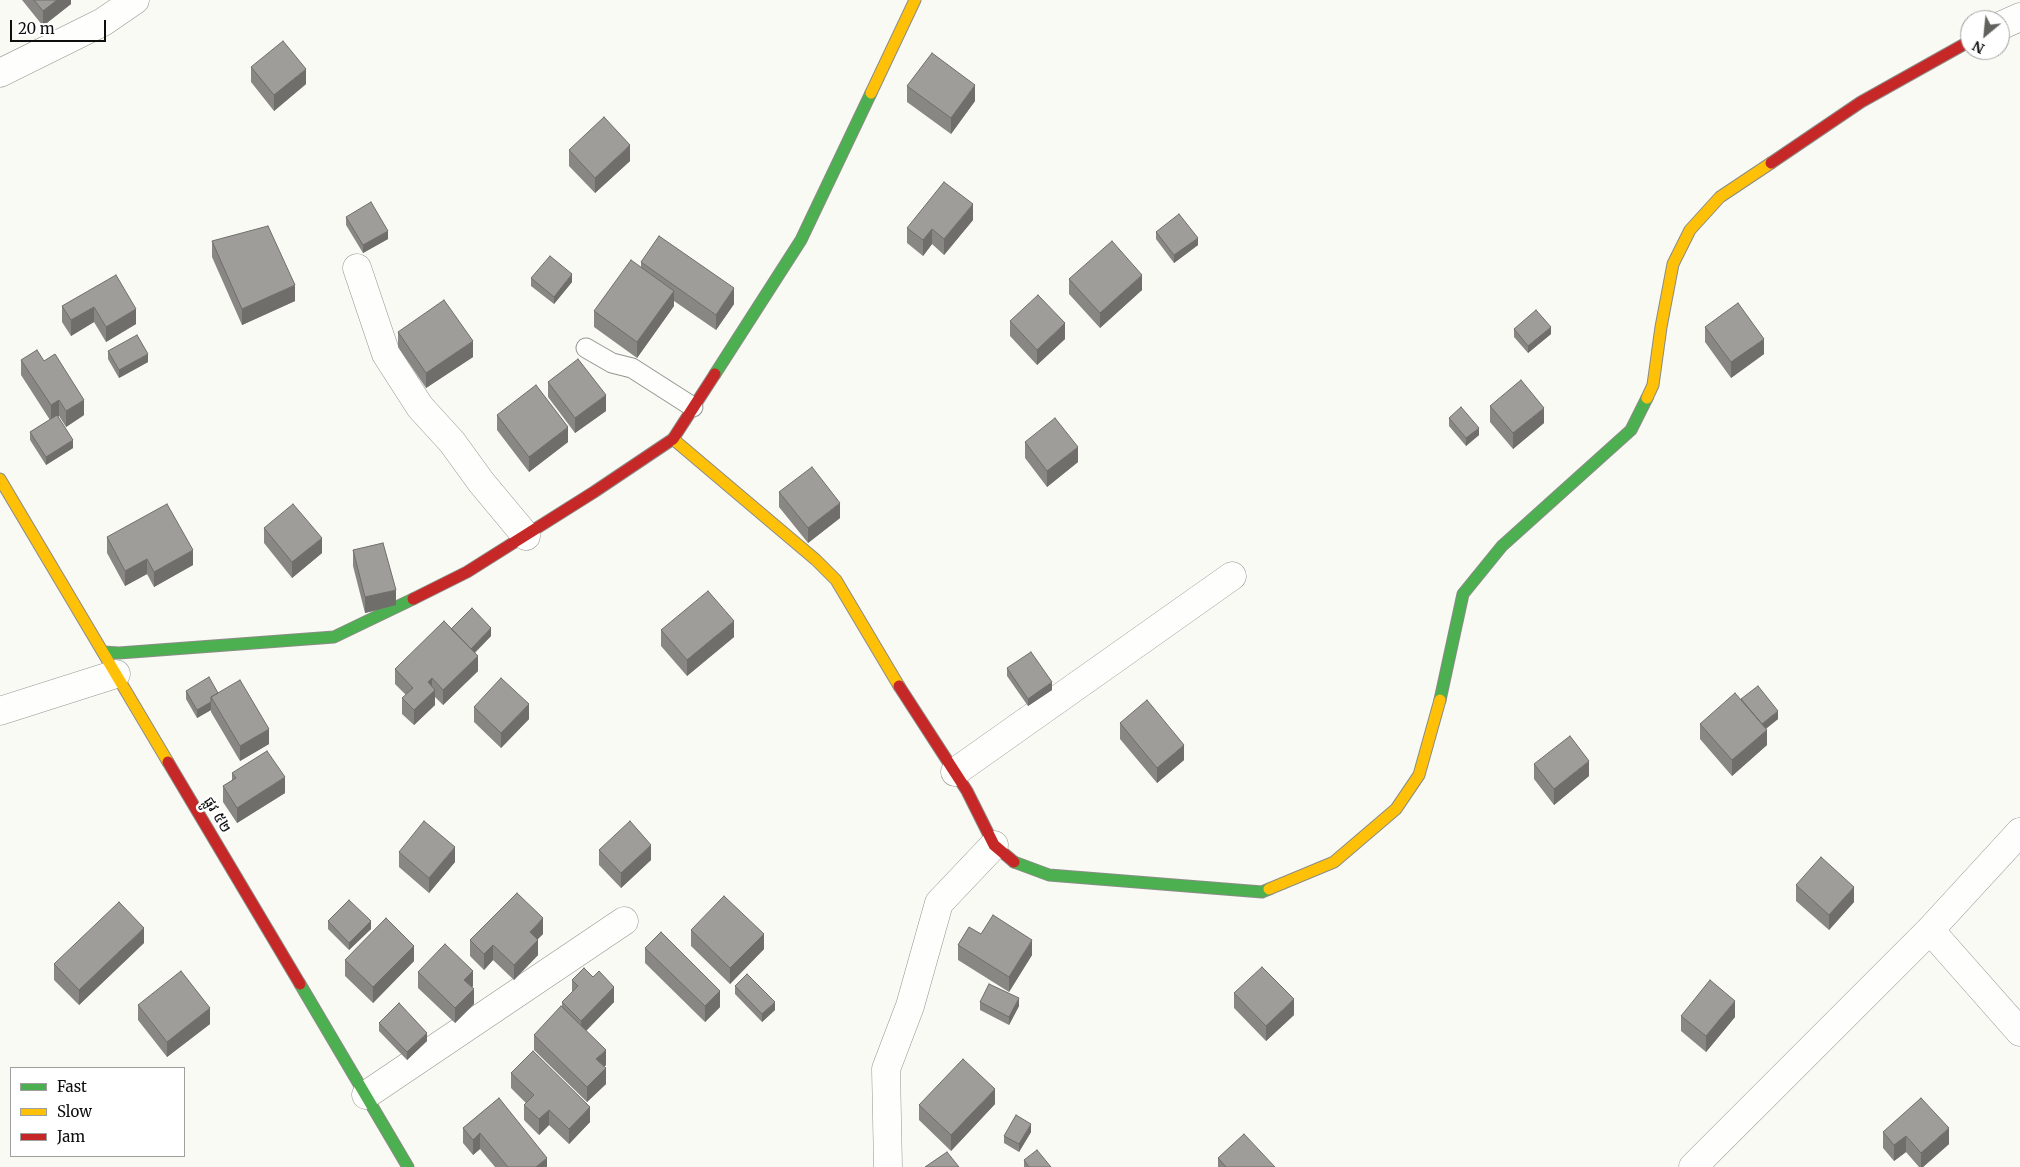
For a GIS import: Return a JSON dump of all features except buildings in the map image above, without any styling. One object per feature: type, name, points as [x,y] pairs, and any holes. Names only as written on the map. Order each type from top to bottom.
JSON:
[{"type":"street","points":[[0,73],[103,22],[135,0]]},
{"type":"street","points":[[0,711],[109,663],[119,654],[334,637],[467,572],[526,536],[673,439],[801,240],[915,0]]},
{"type":"street","points":[[673,439],[816,560],[836,580],[896,682],[967,791],[994,844],[1013,862],[1049,875],[1262,892],[1334,862],[1396,809],[1419,775],[1444,691],[1453,635],[1463,594],[1502,546],[1631,430],[1653,385],[1661,327],[1673,264],[1690,230],[1720,197],[1862,102],[1960,47]]},
{"type":"street","points":[[357,268],[386,354],[420,407],[452,442],[481,482],[526,536]]},
{"type":"street","name":"ផ្លូវ ៥២","points":[[0,479],[408,1167]]},
{"type":"street","points":[[955,772],[1232,576]]},
{"type":"street","points":[[1692,1167],[1930,930],[2020,832]]},
{"type":"street","points":[[888,1167],[886,1069],[910,1006],[939,903],[994,844]]},
{"type":"street","points":[[366,1095],[624,921]]},
{"type":"street","points":[[1930,930],[2020,1032]]},
{"type":"lane","points":[[586,348],[612,363],[632,368],[693,407]]},
{"type":"traffic: fast","points":[[715,374],[801,240],[871,93]]},
{"type":"traffic: fast","points":[[1440,700],[1463,594],[1502,546],[1631,430],[1647,398]]},
{"type":"traffic: fast","points":[[103,652],[119,653],[334,637],[413,599]]},
{"type":"traffic: fast","points":[[1014,862],[1049,875],[1262,892],[1269,889]]},
{"type":"traffic: fast","points":[[300,984],[408,1167]]},
{"type":"traffic: slow","points":[[871,93],[915,0]]},
{"type":"traffic: slow","points":[[1647,398],[1653,385],[1661,327],[1673,264],[1690,230],[1720,197],[1771,163]]},
{"type":"traffic: slow","points":[[673,439],[816,560],[836,580],[899,686]]},
{"type":"traffic: slow","points":[[0,479],[168,762]]},
{"type":"traffic: slow","points":[[1269,889],[1334,862],[1396,809],[1419,775],[1440,700]]},
{"type":"traffic: jam","points":[[1771,163],[1861,102],[1960,47]]},
{"type":"traffic: jam","points":[[413,599],[467,572],[594,492],[673,439],[715,374]]},
{"type":"traffic: jam","points":[[899,686],[967,791],[994,845],[1014,862]]},
{"type":"traffic: jam","points":[[168,762],[300,984]]}]
